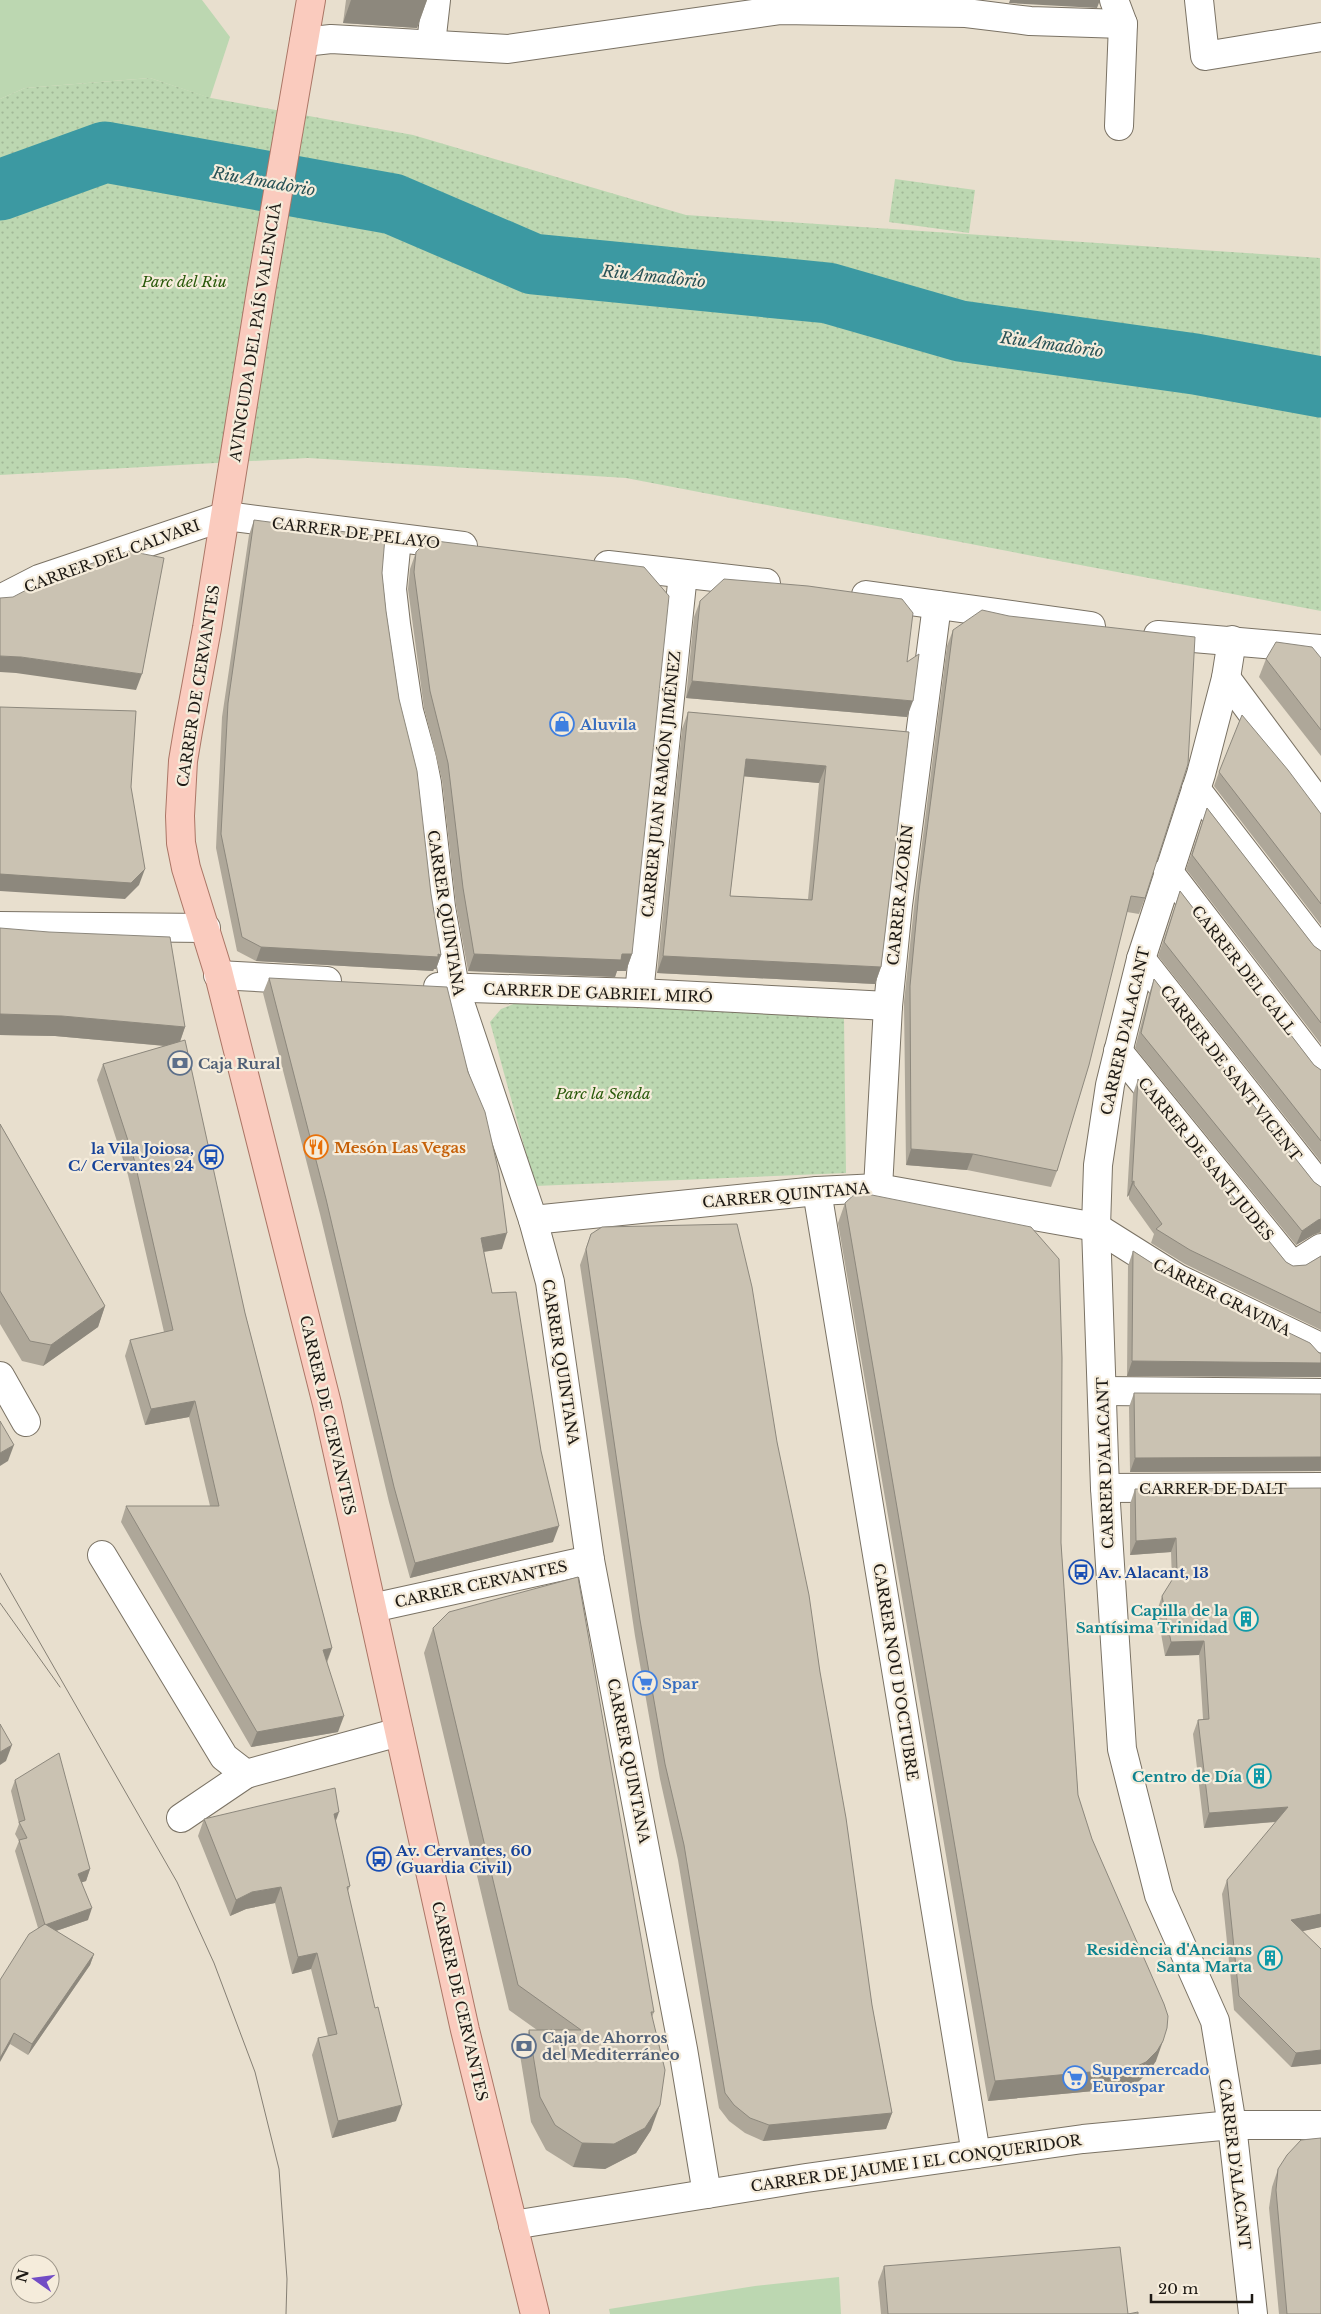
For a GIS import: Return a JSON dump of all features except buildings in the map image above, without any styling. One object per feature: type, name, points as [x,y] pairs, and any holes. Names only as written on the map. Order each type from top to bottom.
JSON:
[{"type":"main road","name":"AVINGUDA DEL PAÍS VALENCIÀ","points":[[226,516],[261,291],[311,0]]},
{"type":"main road","name":"CARRER DE CERVANTES","points":[[226,516],[184,754],[180,816],[181,842],[186,868],[206,928],[327,1404],[465,2030],[535,2314]]},
{"type":"street","points":[[431,44],[436,0]]},
{"type":"street","points":[[1199,0],[1205,56],[1321,37]]},
{"type":"street","points":[[303,49],[331,39],[508,49],[782,10],[966,13],[1030,21],[1119,12],[1119,126]]},
{"type":"street","name":"CARRER DE PELAYO","points":[[226,516],[397,539],[484,548]]},
{"type":"street","name":"CARRER DEL CALVARI","points":[[0,599],[39,580],[226,516]]},
{"type":"street","name":"CARRER QUINTANA","points":[[397,539],[392,589],[396,624],[409,711],[427,783],[439,890],[455,988],[533,1220],[550,1282],[590,1560],[683,2049],[708,2194]]},
{"type":"street","points":[[585,562],[795,586]]},
{"type":"street","name":"CARRER JUAN RAMÓN JIMÉNEZ","points":[[639,993],[681,713],[683,574]]},
{"type":"street","points":[[842,592],[1123,630],[1321,649]]},
{"type":"street","name":"CARRER AZORÍN","points":[[878,1188],[888,1006],[906,838],[908,732],[937,605]]},
{"type":"street","name":"CARRER D'ALACANT","points":[[1232,640],[1226,678],[1196,789],[1140,959],[1118,1051],[1104,1118],[1098,1165],[1096,1227],[1105,1488],[1122,1749],[1159,1895],[1214,2021],[1232,2124],[1254,2314]]},
{"type":"street","points":[[1226,678],[1321,806]]},
{"type":"street","points":[[1196,789],[1321,951]]},
{"type":"street","name":"CARRER DEL GALL","points":[[1168,871],[1321,1070]]},
{"type":"street","points":[[0,926],[206,928]]},
{"type":"street","name":"CARRER DE SANT VICENT","points":[[1140,959],[1321,1187]]},
{"type":"street","points":[[218,975],[357,983]]},
{"type":"street","name":"CARRER DE GABRIEL MIRÓ","points":[[416,986],[639,993],[888,1006]]},
{"type":"street","name":"CARRER DE SANT JUDES","points":[[1118,1051],[1293,1266],[1321,1248]]},
{"type":"street","name":"CARRER QUINTANA","points":[[533,1220],[817,1190],[878,1188],[1096,1227]]},
{"type":"street","name":"CARRER NOU D'OCTUBRE","points":[[817,1190],[976,2154]]},
{"type":"street","name":"CARRER GRAVINA","points":[[1096,1227],[1177,1278],[1316,1345],[1321,1353]]},
{"type":"street","points":[[0,1376],[26,1422]]},
{"type":"street","points":[[1102,1391],[1321,1393]]},
{"type":"street","name":"CARRER DE DALT","points":[[1105,1488],[1321,1487]]},
{"type":"street","points":[[102,1555],[224,1757],[246,1774]]},
{"type":"street","name":"CARRER CERVANTES","points":[[372,1608],[590,1560]]},
{"type":"street","points":[[181,1818],[246,1774],[399,1732]]},
{"type":"street","name":"CARRER DE JAUME I EL CONQUERIDOR","points":[[513,2225],[708,2194],[1083,2139],[1232,2124],[1321,2125]]},
{"type":"green space","points":[[0,0],[202,0],[230,37],[210,98],[150,78],[25,88],[0,99]]},
{"type":"green space","name":"Parc del Riu","points":[[150,78],[211,98],[413,135],[686,215],[1320,258],[1321,611],[626,478],[308,458],[0,475],[0,99],[25,88]]},
{"type":"green space","points":[[895,179],[975,190],[969,233],[889,222]]},
{"type":"green space","name":"Parc la Senda","points":[[516,1003],[760,1011],[844,1018],[846,1173],[535,1186],[490,1022],[501,1009]]},
{"type":"green space","points":[[839,2277],[841,2314],[610,2314],[609,2309],[755,2286]]},
{"type":"waterway","name":"Riu Amadòrio","points":[[0,190],[105,152],[393,204],[533,264],[828,293],[960,331],[1195,364],[1321,387]]},
{"type":"tram line","points":[[0,1573],[177,1882],[214,1963],[255,2072],[279,2169],[287,2279],[286,2314]]},
{"type":"tram line","points":[[0,1603],[60,1687]]},
{"type":"place","name":"Aluvila","points":[[562,724]]},
{"type":"place","name":"Caja Rural","points":[[180,1063]]},
{"type":"place","name":"Mesón Las Vegas","points":[[316,1147]]},
{"type":"place","name":"la Vila Joiosa, C/ Cervantes 24","points":[[211,1157]]},
{"type":"place","name":"Av. Alacant, 13","points":[[1081,1572]]},
{"type":"place","name":"Capilla de la Santísima Trinidad","points":[[1246,1619]]},
{"type":"place","name":"Spar","points":[[645,1683]]},
{"type":"place","name":"Centro de Día","points":[[1259,1776]]},
{"type":"place","name":"Av. Cervantes, 60 (Guardia Civil)","points":[[379,1859]]},
{"type":"place","name":"Residència d'Ancians Santa Marta","points":[[1270,1958]]},
{"type":"place","name":"Caja de Ahorros del Mediterráneo","points":[[524,2046]]},
{"type":"place","name":"Supermercado Eurospar","points":[[1075,2078]]}]
